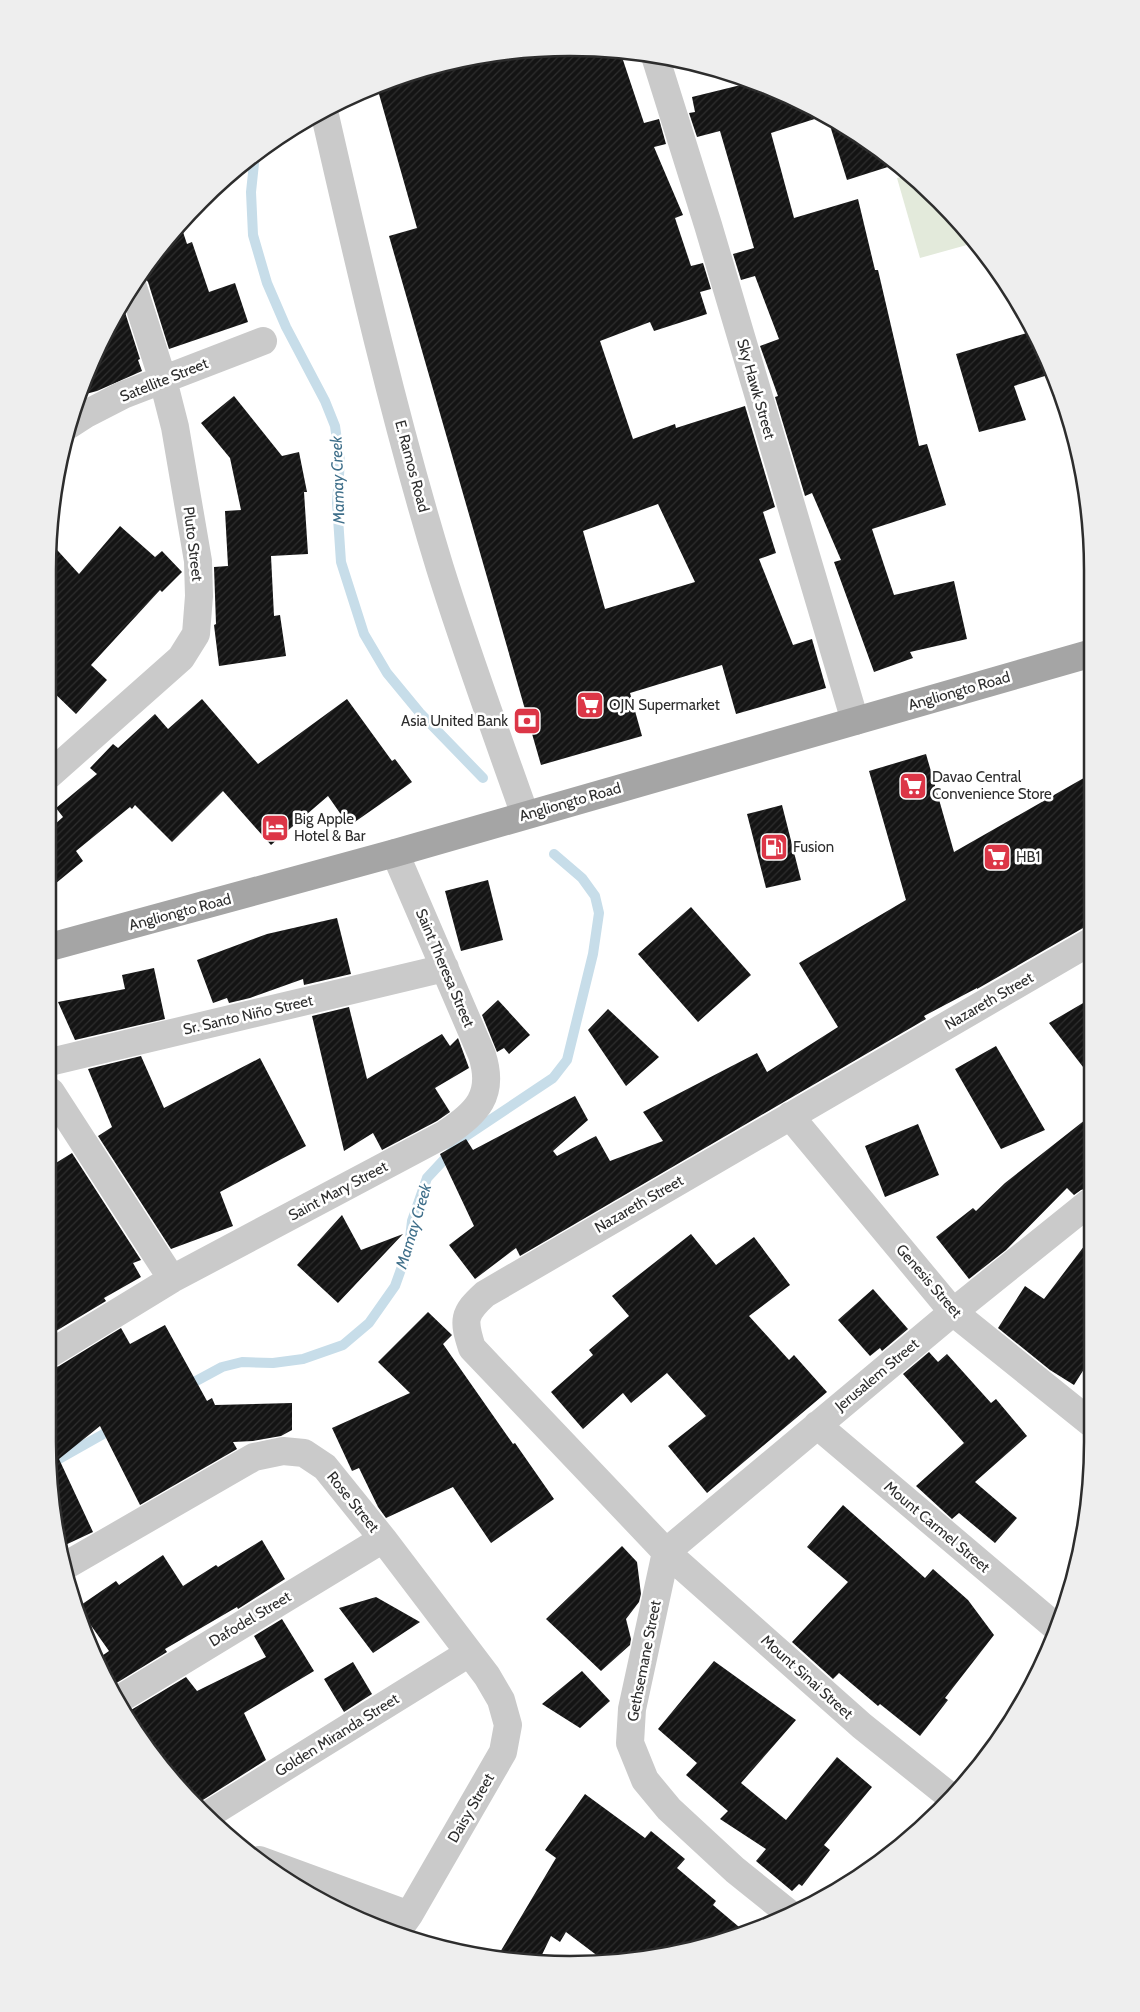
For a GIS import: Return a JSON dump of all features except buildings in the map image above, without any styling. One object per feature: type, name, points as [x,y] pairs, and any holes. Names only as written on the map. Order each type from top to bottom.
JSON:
[{"type":"main road","name":"Angliongto Road","points":[[56,945],[395,853],[1084,655]]},
{"type":"street","name":"Sky Hawk Street","points":[[659,64],[855,721]]},
{"type":"street","name":"E. Ramos Road","points":[[326,118],[368,300],[412,470],[468,654],[526,815]]},
{"type":"street","name":"Pluto Street","points":[[56,770],[181,658],[196,634],[199,596],[198,561],[175,427],[163,380],[136,296]]},
{"type":"street","name":"Satellite Street","points":[[80,418],[123,395],[263,341]]},
{"type":"street","name":"Saint Theresa Street","points":[[395,853],[482,1055],[488,1072],[488,1085]]},
{"type":"street","name":"Nazareth Street","points":[[666,1552],[472,1348],[465,1328],[470,1307],[486,1294],[1084,945]]},
{"type":"street","name":"Sr. Santo Niño Street","points":[[56,1061],[445,968]]},
{"type":"street","name":"Saint Mary Street","points":[[56,1351],[172,1279],[464,1122],[479,1104],[488,1085]]},
{"type":"street","points":[[56,1101],[172,1279]]},
{"type":"street","name":"Genesis Street","points":[[790,1116],[953,1312],[1084,1417]]},
{"type":"street","name":"Jerusalem Street","points":[[666,1552],[953,1312],[1084,1207]]},
{"type":"street","name":"Mount Carmel Street","points":[[818,1425],[1050,1623]]},
{"type":"street","name":"Rose Street","points":[[71,1563],[254,1457],[283,1451],[304,1453],[324,1467],[383,1538],[487,1676]]},
{"type":"street","name":"Dafodel Street","points":[[124,1697],[383,1538]]},
{"type":"street","name":"Mount Sinai Street","points":[[666,1552],[862,1726],[945,1792]]},
{"type":"street","name":"Gethsemane Street","points":[[666,1552],[632,1709],[630,1743],[645,1780],[669,1809],[735,1870],[784,1909]]},
{"type":"street","name":"Golden Miranda Street","points":[[214,1811],[469,1653]]},
{"type":"street","name":"Daisy Street","points":[[403,1924],[503,1752],[508,1725],[501,1700],[487,1676]]},
{"type":"street","points":[[298,1877],[403,1924]]},
{"type":"green space","points":[[901,177],[909,184],[968,245],[920,258],[897,178]]},
{"type":"waterway","name":"Mamay Creek","points":[[254,165],[251,192],[253,235],[267,283],[286,327],[325,401],[335,426],[340,461],[337,503],[341,562],[364,634],[387,673],[420,713],[483,778]]},
{"type":"waterway","name":"Mamay Creek","points":[[185,1387],[222,1367],[242,1362],[273,1363],[303,1359],[343,1345],[369,1323],[395,1286],[409,1247],[412,1221],[427,1178],[466,1136],[553,1078],[567,1060],[593,954],[599,913],[595,896],[582,878],[554,854]]},
{"type":"waterway","name":"Mamay Creek","points":[[57,1460],[114,1428]]},
{"type":"place","name":"OJN Supermarket","points":[[590,705]]},
{"type":"place","name":"Asia United Bank","points":[[527,721]]},
{"type":"place","name":"Davao Central Convenience Store","points":[[913,786]]},
{"type":"place","name":"Big Apple Hotel & Bar","points":[[275,828]]},
{"type":"place","name":"Fusion","points":[[774,847]]},
{"type":"place","name":"HB1","points":[[997,857]]}]
